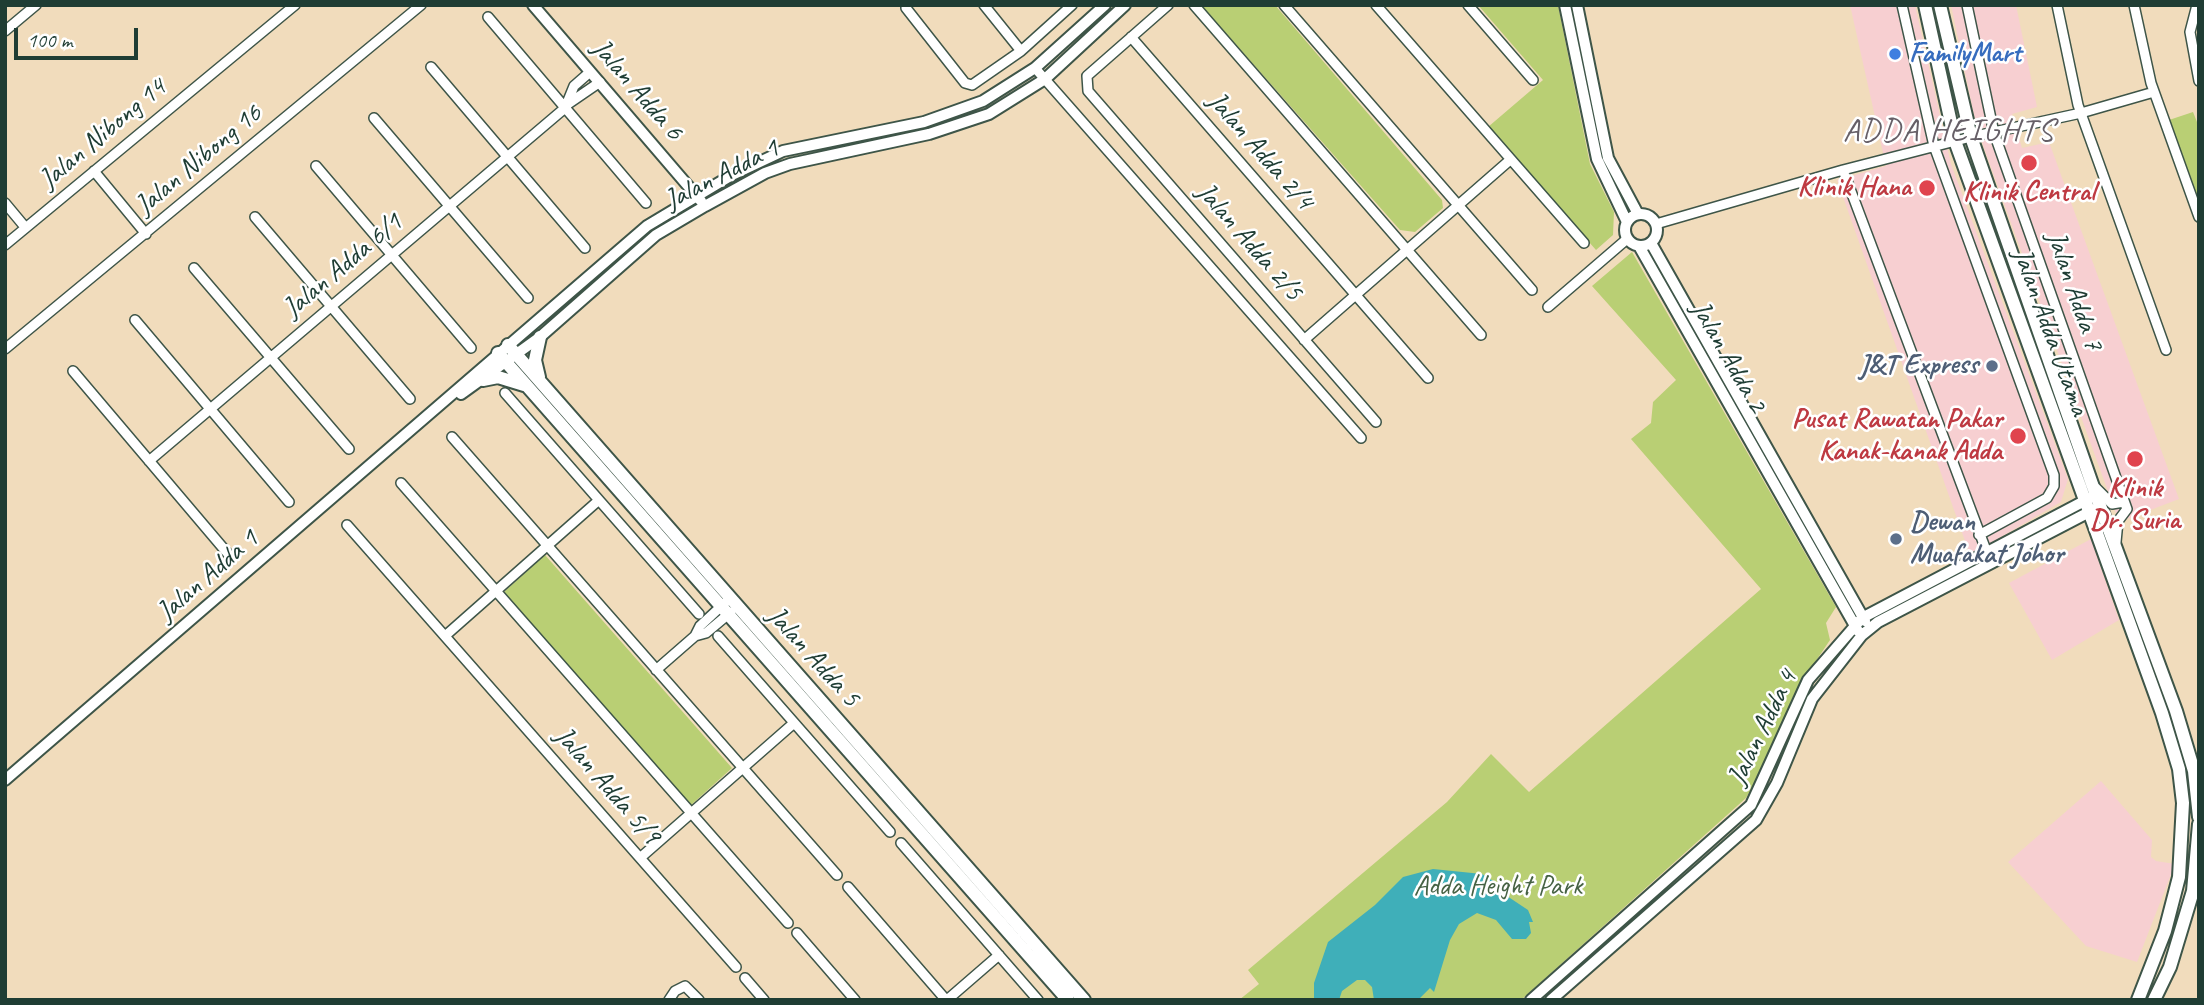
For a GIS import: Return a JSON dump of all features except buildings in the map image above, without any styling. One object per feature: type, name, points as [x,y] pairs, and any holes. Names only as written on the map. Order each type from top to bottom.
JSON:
[{"type":"main road","name":"Jalan Adda Utama","points":[[1925,5],[1955,141],[2092,500]]},
{"type":"main road","name":"Jalan Adda Utama","points":[[1940,5],[1971,137],[2092,500]]},
{"type":"main road","points":[[540,337],[535,360],[540,382]]},
{"type":"main road","name":"Jalan Adda 5","points":[[507,354],[540,382],[728,607]]},
{"type":"main road","name":"Jalan Adda 5","points":[[507,354],[527,387],[950,856],[1084,1000]]},
{"type":"main road","points":[[483,380],[498,377],[527,387]]},
{"type":"main road","points":[[2092,500],[2116,548],[2179,723],[2194,771],[2199,817]]},
{"type":"main road","points":[[2092,500],[2179,769],[2183,803],[2179,877],[2165,931],[2138,1000]]},
{"type":"main road","points":[[2154,1000],[2178,944],[2193,891],[2199,824]]},
{"type":"main road","name":"Jalan Adda 5","points":[[950,856],[1068,1000]]},
{"type":"street","points":[[5,31],[36,5]]},
{"type":"street","name":"Jalan Nibong 14","points":[[5,244],[295,5]]},
{"type":"street","name":"Jalan Nibong 16","points":[[5,349],[421,5]]},
{"type":"street","name":"Jalan Adda 6","points":[[533,5],[705,206]]},
{"type":"street","points":[[984,5],[1021,51]]},
{"type":"street","name":"Jalan Adda 1","points":[[5,780],[441,406],[507,354],[647,226],[760,159],[783,151],[875,134],[959,112],[1006,89],[1035,68],[1105,5]]},
{"type":"street","name":"Jalan Adda 1","points":[[441,406],[483,380],[507,354],[540,337],[656,235],[705,206],[765,173],[790,164],[876,147],[962,125],[1014,100],[1045,79],[1125,5]]},
{"type":"street","points":[[1131,37],[1168,5]]},
{"type":"street","points":[[1194,5],[1481,335]]},
{"type":"street","points":[[1284,5],[1532,290]]},
{"type":"street","points":[[1376,5],[1584,243]]},
{"type":"street","points":[[1468,5],[1533,80]]},
{"type":"street","points":[[1565,5],[1594,116],[1608,158],[1638,214]]},
{"type":"street","points":[[1577,5],[1598,159],[1627,222],[1627,239],[1639,246],[1651,243],[1657,234],[1656,224],[1647,215],[1638,214],[1627,222]]},
{"type":"street","points":[[1902,5],[1934,146],[2054,475],[2054,486],[2048,498],[1979,535]]},
{"type":"street","name":"Jalan Adda 7","points":[[1966,5],[1994,133],[2125,505]]},
{"type":"street","points":[[2057,5],[2081,113],[2166,350]]},
{"type":"street","points":[[2134,5],[2154,92],[2199,217]]},
{"type":"street","points":[[2197,5],[2190,32],[2199,81]]},
{"type":"street","points":[[906,8],[965,83],[972,85],[1021,51],[1070,6]]},
{"type":"street","points":[[488,17],[646,203]]},
{"type":"street","name":"Jalan Adda 2/5","points":[[1131,37],[1087,76],[1088,92],[1376,422]]},
{"type":"street","name":"Jalan Adda 2/4","points":[[1131,37],[1428,378]]},
{"type":"street","points":[[431,67],[585,248]]},
{"type":"street","points":[[1035,68],[1361,438]]},
{"type":"street","points":[[565,107],[574,86],[590,72]]},
{"type":"street","points":[[565,107],[600,82]]},
{"type":"street","points":[[1656,224],[1843,170],[1971,137],[2081,113],[2154,92]]},
{"type":"street","name":"Jalan Adda 6/1","points":[[149,461],[565,107]]},
{"type":"street","points":[[374,118],[528,298]]},
{"type":"street","points":[[1304,340],[1510,160]]},
{"type":"street","points":[[316,166],[471,348]]},
{"type":"street","points":[[1843,170],[1991,563]]},
{"type":"street","points":[[94,171],[146,234]]},
{"type":"street","points":[[5,203],[25,227]]},
{"type":"street","points":[[255,217],[410,399]]},
{"type":"street","points":[[1548,307],[1627,239]]},
{"type":"street","name":"Jalan Adda 2","points":[[1651,243],[1847,590],[1858,622]]},
{"type":"street","name":"Jalan Adda 2","points":[[1639,246],[1866,632]]},
{"type":"street","points":[[194,268],[349,449]]},
{"type":"street","points":[[135,320],[289,502]]},
{"type":"street","points":[[73,371],[229,555]]},
{"type":"street","points":[[505,393],[699,614]]},
{"type":"street","points":[[452,437],[837,875]]},
{"type":"street","points":[[401,483],[788,923]]},
{"type":"street","points":[[445,636],[599,500]]},
{"type":"street","points":[[2092,500],[2125,505],[2115,530],[2116,548]]},
{"type":"street","name":"Jalan Adda 4","points":[[1531,1000],[1751,805],[1808,680],[1858,622],[1985,552],[2092,500]]},
{"type":"street","name":"Jalan Adda 4","points":[[1551,1000],[1756,820],[1777,783],[1812,699],[1866,632],[1991,563],[2092,500]]},
{"type":"street","name":"Jalan Adda 5/9","points":[[347,525],[736,967]]},
{"type":"street","points":[[1847,590],[1865,608],[1885,606]]},
{"type":"street","points":[[656,670],[695,636],[706,633],[728,607]]},
{"type":"street","points":[[718,636],[890,832]]},
{"type":"street","points":[[640,858],[794,723]]},
{"type":"street","points":[[901,843],[1038,1000]]},
{"type":"street","points":[[848,887],[947,1000],[999,955]]},
{"type":"street","points":[[797,933],[855,1000]]},
{"type":"street","points":[[745,978],[764,1000]]},
{"type":"street","points":[[672,995],[681,986],[689,988],[699,1000]]},
{"type":"shaded area","points":[[1850,5],[1915,5],[1951,164],[2068,479],[2061,502],[1970,555],[1837,180],[1886,166]]},
{"type":"shaded area","points":[[1951,5],[2016,5],[2037,107],[2012,114],[2022,148],[2049,142],[2179,499],[2119,522],[1984,148],[1974,115]]},
{"type":"shaded area","points":[[2091,539],[2119,620],[2052,660],[2009,583]]},
{"type":"shaded area","points":[[2101,781],[2152,840],[2151,857],[2156,861],[2175,864],[2137,962],[2086,946],[2008,862]]},
{"type":"green space","points":[[1201,5],[1275,5],[1442,200],[1443,208],[1415,232],[1400,230]]},
{"type":"green space","points":[[1478,5],[1558,5],[1590,164],[1614,212],[1613,235],[1596,250],[1488,127],[1543,80]]},
{"type":"green space","points":[[2193,112],[2199,127],[2199,203],[2169,120]]},
{"type":"green space","name":"Adda Height Park","points":[[1632,252],[1836,607],[1826,623],[1830,640],[1795,692],[1760,774],[1746,798],[1521,1000],[1239,1000],[1259,984],[1248,970],[1447,802],[1491,754],[1529,792],[1761,589],[1631,439],[1651,423],[1653,402],[1676,380],[1592,286]]},
{"type":"green space","points":[[545,555],[732,768],[691,805],[504,592]]},
{"type":"water","points":[[1433,869],[1482,874],[1495,882],[1507,896],[1528,910],[1533,922],[1529,922],[1531,933],[1526,939],[1512,939],[1496,920],[1477,913],[1459,924],[1450,940],[1434,992],[1430,988],[1418,1000],[1374,1000],[1372,987],[1365,980],[1357,980],[1342,991],[1339,1000],[1314,1000],[1314,983],[1328,942],[1375,905],[1403,877]]},
{"type":"place","name":"FamilyMart","points":[[1895,54]]},
{"type":"place","name":"Klinik Central","points":[[2029,163]]},
{"type":"place","name":"Klinik Hana","points":[[1927,188]]},
{"type":"place","name":"J&T Express","points":[[1992,366]]},
{"type":"place","name":"Pusat Rawatan Pakar Kanak-kanak Adda","points":[[2018,436]]},
{"type":"place","name":"Klinik Dr. Suria","points":[[2135,459]]},
{"type":"place","name":"Dewan Muafakat Johor","points":[[1896,539]]},
{"type":"district","name":"ADDA HEIGHTS","points":[[1949,132]]}]
